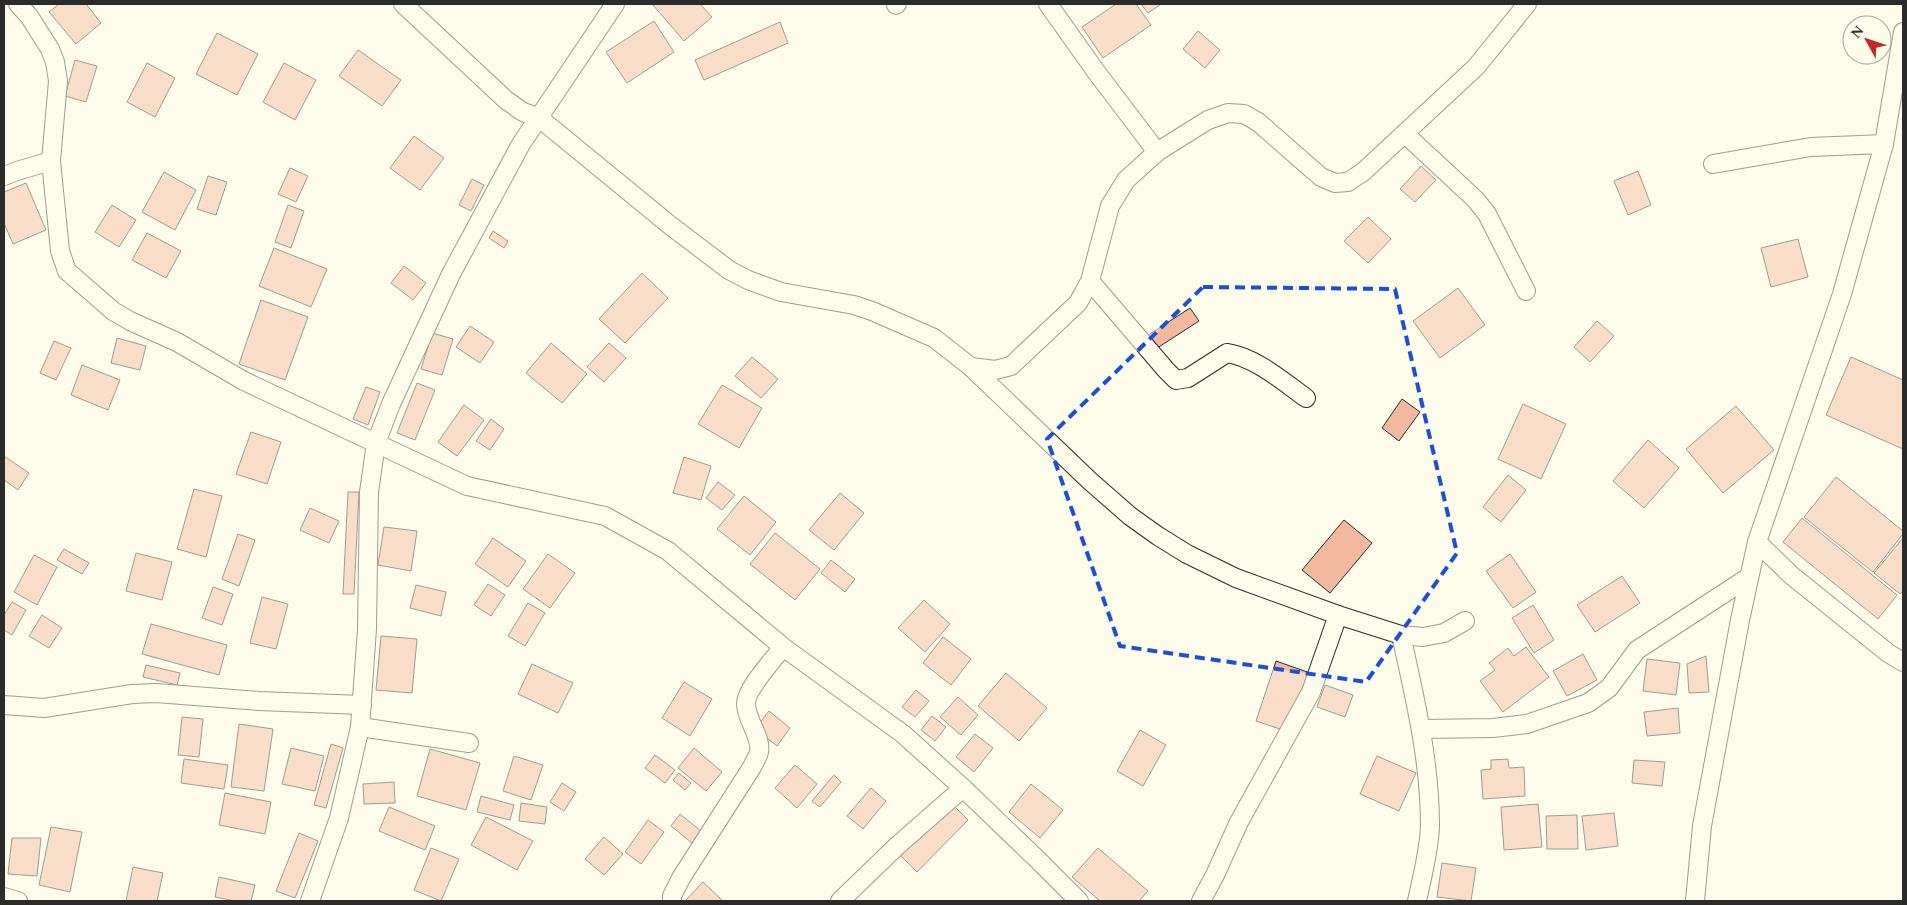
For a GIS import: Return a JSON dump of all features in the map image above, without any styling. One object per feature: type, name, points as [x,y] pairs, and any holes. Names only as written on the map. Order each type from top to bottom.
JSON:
[{"type":"street","points":[[18,4],[29,16],[50,49],[55,62],[58,81],[51,161],[60,251],[67,271],[113,311],[130,321],[177,342],[244,381],[467,486],[605,516],[668,551],[784,647],[902,734],[963,788],[1079,901]]},
{"type":"street","points":[[403,4],[506,100],[523,112],[538,117],[671,226],[729,270],[748,280],[781,292],[838,301],[872,311],[934,338],[971,367],[1090,481],[1130,516],[1187,554],[1236,578],[1338,615],[1401,635],[1423,637],[1444,633],[1465,621]]},
{"type":"street","points":[[310,901],[340,818],[360,727],[367,629],[369,492],[376,443],[391,404],[451,274],[521,144],[615,4]]},
{"type":"street","points":[[1048,4],[1157,152]]},
{"type":"street","points":[[971,367],[995,370],[1011,366],[1078,303],[1090,281],[1110,206],[1126,180],[1157,152],[1208,120],[1228,113],[1244,114],[1258,122],[1321,177],[1335,183],[1348,182],[1363,172],[1476,67],[1527,4]]},
{"type":"street","points":[[1695,901],[1702,826],[1756,542],[1842,294],[1884,144],[1903,32]]},
{"type":"street","points":[[1405,134],[1470,194],[1488,214],[1526,291]]},
{"type":"street","points":[[1713,164],[1811,147],[1884,144]]},
{"type":"street","points":[[4,176],[17,170],[51,161]]},
{"type":"street","points":[[1090,281],[1176,380],[1188,378],[1227,353],[1238,354],[1276,376],[1306,398]]},
{"type":"street","points":[[1756,542],[1791,576],[1888,654],[1903,662]]},
{"type":"street","points":[[1422,730],[1493,728],[1527,724],[1588,703],[1609,688],[1637,650],[1749,577]]},
{"type":"street","points":[[1200,901],[1215,875],[1239,822],[1311,692],[1338,615]]},
{"type":"street","points":[[1401,635],[1422,730],[1428,783],[1430,828],[1417,901]]},
{"type":"street","points":[[672,901],[672,896],[681,878],[759,752],[758,743],[748,718],[745,703],[749,693],[784,647]]},
{"type":"street","points":[[4,704],[44,708],[132,694],[156,693],[196,694],[259,701],[362,704]]},
{"type":"street","points":[[360,727],[469,743]]},
{"type":"street","points":[[840,901],[898,845],[963,788]]},
{"type":"street","points":[[4,897],[18,901]]},
{"type":"highlighted area","points":[[1203,287],[1395,289],[1457,553],[1366,682],[1120,646],[1047,439]]},
{"type":"building","points":[[59,4],[86,4],[101,23],[76,44],[49,12]]},
{"type":"building","points":[[652,4],[700,4],[712,17],[684,41]]},
{"type":"building","points":[[1116,4],[1136,4],[1151,25],[1103,58],[1082,27]]},
{"type":"building","points":[[1141,4],[1161,4],[1148,13]]},
{"type":"building","points":[[654,21],[674,52],[627,83],[606,52]]},
{"type":"building","points":[[780,22],[788,43],[704,80],[695,60]]},
{"type":"building","points":[[1198,31],[1220,50],[1205,68],[1183,49]]},
{"type":"building","points":[[217,33],[258,54],[237,95],[196,74]]},
{"type":"building","points":[[358,50],[401,80],[382,106],[339,76]]},
{"type":"building","points":[[75,60],[97,66],[86,102],[65,96]]},
{"type":"building","points":[[147,63],[175,78],[155,117],[127,102]]},
{"type":"building","points":[[284,63],[316,80],[295,120],[263,102]]},
{"type":"building","points":[[414,136],[444,158],[420,190],[390,168]]},
{"type":"building","points":[[1421,166],[1436,180],[1415,202],[1400,189]]},
{"type":"building","points":[[290,168],[308,176],[296,202],[278,194]]},
{"type":"building","points":[[1638,171],[1651,205],[1628,215],[1614,181]]},
{"type":"building","points":[[164,172],[196,190],[175,230],[142,212]]},
{"type":"building","points":[[208,176],[227,182],[216,215],[197,209]]},
{"type":"building","points":[[472,179],[484,185],[471,211],[459,205]]},
{"type":"building","points":[[26,183],[46,230],[13,244],[4,223],[4,192]]},
{"type":"building","points":[[112,205],[136,220],[119,247],[95,232]]},
{"type":"building","points":[[288,205],[304,211],[291,248],[275,242]]},
{"type":"building","points":[[1368,217],[1391,239],[1368,263],[1344,241]]},
{"type":"building","points":[[493,231],[508,241],[504,248],[489,238]]},
{"type":"building","points":[[147,233],[181,251],[166,278],[132,260]]},
{"type":"building","points":[[1798,239],[1808,277],[1771,287],[1761,248]]},
{"type":"building","points":[[274,248],[327,269],[311,307],[259,286]]},
{"type":"building","points":[[404,266],[426,283],[413,300],[391,283]]},
{"type":"building","points":[[642,273],[668,298],[625,343],[599,319]]},
{"type":"building","points":[[1458,288],[1485,325],[1440,358],[1413,321]]},
{"type":"building","points":[[261,300],[308,317],[285,380],[239,364]]},
{"type":"building","points":[[1190,308],[1199,321],[1151,352],[1142,339]]},
{"type":"building","points":[[1597,321],[1614,336],[1590,362],[1574,347]]},
{"type":"building","points":[[470,326],[494,342],[480,363],[456,347]]},
{"type":"building","points":[[432,333],[453,339],[442,375],[421,369]]},
{"type":"building","points":[[117,338],[146,346],[140,370],[111,363]]},
{"type":"building","points":[[54,341],[71,348],[56,380],[40,373]]},
{"type":"building","points":[[551,343],[587,374],[562,403],[526,373]]},
{"type":"building","points":[[609,343],[626,358],[604,382],[587,367]]},
{"type":"building","points":[[752,357],[778,379],[761,398],[735,376]]},
{"type":"building","points":[[1851,357],[1903,380],[1903,449],[1826,415]]},
{"type":"building","points":[[82,365],[120,380],[108,410],[71,395]]},
{"type":"building","points":[[417,383],[435,390],[415,440],[397,433]]},
{"type":"building","points":[[722,385],[762,408],[739,448],[698,424]]},
{"type":"building","points":[[366,387],[380,392],[368,425],[353,419]]},
{"type":"building","points":[[1402,399],[1420,412],[1399,441],[1382,428]]},
{"type":"building","points":[[1523,404],[1566,424],[1541,479],[1498,459]]},
{"type":"building","points":[[464,405],[484,420],[457,456],[438,442]]},
{"type":"building","points":[[1736,406],[1774,450],[1723,493],[1686,449]]},
{"type":"building","points":[[491,419],[504,429],[490,450],[476,441]]},
{"type":"building","points":[[251,432],[281,442],[267,484],[236,474]]},
{"type":"building","points":[[1648,440],[1679,468],[1644,508],[1613,481]]},
{"type":"building","points":[[4,456],[29,473],[18,490],[4,480]]},
{"type":"building","points":[[684,457],[711,466],[701,500],[673,493]]},
{"type":"building","points":[[1508,475],[1526,490],[1501,522],[1483,507]]},
{"type":"building","points":[[1836,477],[1903,531],[1903,534],[1873,572],[1804,517]]},
{"type":"building","points":[[718,482],[735,495],[722,510],[706,498]]},
{"type":"building","points":[[194,489],[222,496],[206,557],[177,549]]},
{"type":"building","points":[[348,492],[359,492],[354,594],[343,594]]},
{"type":"building","points":[[840,493],[864,513],[834,550],[809,530]]},
{"type":"building","points":[[744,496],[776,522],[750,555],[717,529]]},
{"type":"building","points":[[310,508],[339,521],[329,543],[300,530]]},
{"type":"building","points":[[1802,518],[1897,595],[1878,619],[1783,542]]},
{"type":"building","points":[[1344,520],[1372,543],[1330,593],[1302,570]]},
{"type":"building","points":[[384,527],[417,531],[411,571],[378,565]]},
{"type":"building","points":[[775,533],[820,569],[795,600],[750,564]]},
{"type":"building","points":[[238,534],[255,540],[239,586],[222,579]]},
{"type":"building","points":[[493,538],[526,561],[508,587],[475,564]]},
{"type":"building","points":[[1903,538],[1903,591],[1900,594],[1874,573]]},
{"type":"building","points":[[64,549],[89,563],[82,574],[57,560]]},
{"type":"building","points":[[136,553],[172,562],[162,600],[126,591]]},
{"type":"building","points":[[548,554],[575,573],[550,608],[523,589]]},
{"type":"building","points":[[1510,554],[1536,592],[1513,608],[1486,571]]},
{"type":"building","points":[[34,555],[57,567],[37,605],[14,592]]},
{"type":"building","points":[[831,560],[855,579],[845,592],[821,573]]},
{"type":"building","points":[[1622,576],[1640,603],[1595,632],[1577,605]]},
{"type":"building","points":[[488,584],[505,595],[491,616],[474,605]]},
{"type":"building","points":[[416,585],[446,592],[441,616],[410,608]]},
{"type":"building","points":[[213,587],[233,594],[222,625],[202,618]]},
{"type":"building","points":[[262,597],[288,604],[276,649],[250,643]]},
{"type":"building","points":[[924,600],[950,624],[925,652],[898,628]]},
{"type":"building","points":[[12,602],[26,610],[12,635],[4,630],[4,615]]},
{"type":"building","points":[[528,603],[545,613],[525,646],[508,636]]},
{"type":"building","points":[[1533,605],[1554,640],[1534,653],[1512,618]]},
{"type":"building","points":[[42,615],[62,628],[49,648],[29,636]]},
{"type":"building","points":[[151,624],[227,645],[219,675],[142,654]]},
{"type":"building","points":[[381,636],[417,639],[412,693],[376,690]]},
{"type":"building","points":[[943,637],[971,659],[951,685],[923,663]]},
{"type":"building","points":[[1526,647],[1549,677],[1503,712],[1480,681],[1495,670],[1489,663],[1508,648],[1514,656]]},
{"type":"building","points":[[1583,654],[1597,680],[1567,696],[1553,671]]},
{"type":"building","points":[[1706,656],[1709,692],[1689,693],[1687,664]]},
{"type":"building","points":[[1647,659],[1680,663],[1676,695],[1643,691]]},
{"type":"building","points":[[1276,661],[1313,674],[1292,733],[1256,721]]},
{"type":"building","points":[[532,664],[573,683],[558,713],[518,694]]},
{"type":"building","points":[[146,665],[180,673],[177,685],[143,677]]},
{"type":"building","points":[[1006,673],[1047,708],[1019,741],[978,706]]},
{"type":"building","points":[[684,682],[712,699],[690,736],[662,718]]},
{"type":"building","points":[[1325,685],[1353,695],[1345,717],[1317,707]]},
{"type":"building","points":[[916,690],[929,701],[915,717],[902,707]]},
{"type":"building","points":[[958,697],[978,715],[961,735],[940,717]]},
{"type":"building","points":[[1678,708],[1680,733],[1647,736],[1644,712]]},
{"type":"building","points":[[769,711],[790,728],[777,746],[755,729]]},
{"type":"building","points":[[932,716],[946,727],[935,741],[921,730]]},
{"type":"building","points":[[182,717],[203,719],[199,757],[178,755]]},
{"type":"building","points":[[239,724],[273,729],[264,791],[231,787]]},
{"type":"building","points":[[1140,730],[1166,745],[1143,786],[1117,771]]},
{"type":"building","points":[[975,734],[993,748],[974,772],[956,757]]},
{"type":"building","points":[[331,744],[343,748],[326,808],[314,805]]},
{"type":"building","points":[[291,748],[324,756],[315,791],[282,784]]},
{"type":"building","points":[[694,748],[722,772],[706,791],[678,768]]},
{"type":"building","points":[[430,749],[480,763],[466,810],[417,796]]},
{"type":"building","points":[[655,755],[675,770],[665,783],[645,768]]},
{"type":"building","points":[[514,756],[543,765],[531,800],[503,791]]},
{"type":"building","points":[[1377,756],[1416,773],[1399,811],[1360,794]]},
{"type":"building","points":[[184,759],[228,765],[224,789],[181,783]]},
{"type":"building","points":[[1508,759],[1509,768],[1524,767],[1525,796],[1483,799],[1481,770],[1491,769],[1491,760]]},
{"type":"building","points":[[1634,760],[1665,762],[1662,786],[1632,783]]},
{"type":"building","points":[[795,765],[817,784],[797,808],[775,788]]},
{"type":"building","points":[[679,773],[691,783],[685,790],[673,780]]},
{"type":"building","points":[[834,775],[841,782],[820,807],[812,801]]},
{"type":"building","points":[[394,782],[395,803],[364,804],[363,784]]},
{"type":"building","points":[[562,783],[576,792],[564,811],[550,802]]},
{"type":"building","points":[[1031,784],[1063,810],[1040,838],[1009,812]]},
{"type":"building","points":[[871,788],[886,801],[863,829],[847,816]]},
{"type":"building","points":[[225,793],[271,802],[265,834],[219,825]]},
{"type":"building","points":[[481,796],[514,805],[510,820],[477,812]]},
{"type":"building","points":[[521,803],[547,807],[545,824],[519,821]]},
{"type":"building","points":[[951,803],[968,820],[917,872],[900,855]]},
{"type":"building","points":[[1538,804],[1542,847],[1504,850],[1501,807]]},
{"type":"building","points":[[389,807],[435,826],[425,850],[379,831]]},
{"type":"building","points":[[1614,813],[1618,846],[1586,850],[1582,816]]},
{"type":"building","points":[[680,814],[701,831],[692,843],[671,826]]},
{"type":"building","points":[[1577,815],[1578,849],[1547,849],[1546,816]]},
{"type":"building","points":[[486,817],[533,841],[517,870],[471,845]]},
{"type":"building","points":[[648,820],[664,832],[641,864],[625,852]]},
{"type":"building","points":[[51,827],[82,832],[70,892],[39,885]]},
{"type":"building","points":[[299,833],[318,841],[295,898],[276,891]]},
{"type":"building","points":[[604,837],[623,854],[604,875],[585,859]]},
{"type":"building","points":[[12,838],[41,838],[37,876],[8,874]]},
{"type":"building","points":[[431,848],[459,859],[441,901],[414,890]]},
{"type":"building","points":[[1098,848],[1148,891],[1139,901],[1100,901],[1072,877]]},
{"type":"building","points":[[1442,863],[1476,868],[1471,901],[1437,897]]},
{"type":"building","points":[[133,867],[163,873],[157,901],[126,901]]},
{"type":"building","points":[[219,877],[255,885],[251,901],[235,901],[215,897]]},
{"type":"building","points":[[703,882],[723,901],[687,901]]}]
